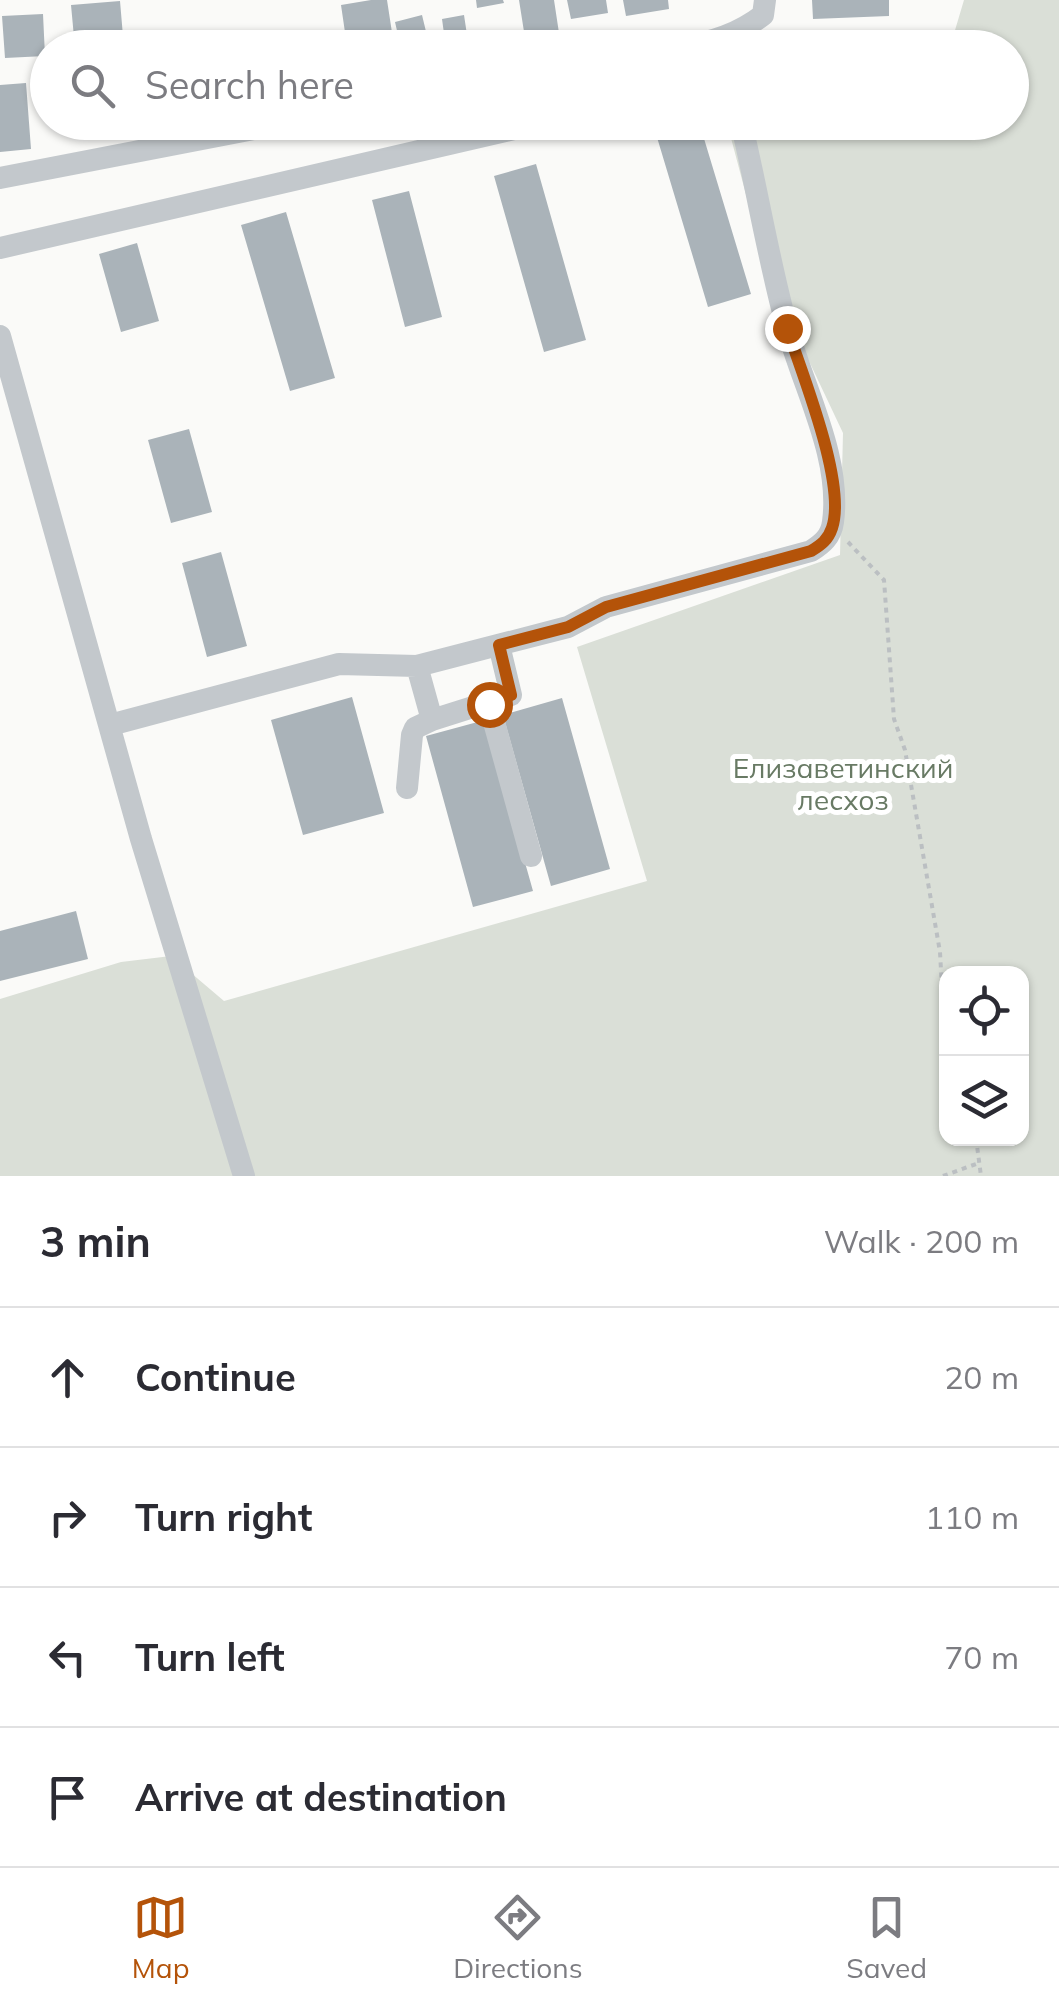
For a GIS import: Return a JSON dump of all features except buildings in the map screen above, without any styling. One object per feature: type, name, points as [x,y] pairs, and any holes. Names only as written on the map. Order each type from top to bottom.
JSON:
[{"type":"street","points":[[743,30],[763,15],[765,0]]},
{"type":"street","points":[[0,178],[197,140]]},
{"type":"street","points":[[0,248],[466,140]]},
{"type":"street","points":[[110,725],[340,664],[417,666],[568,627],[606,607],[811,551],[825,542],[833,526],[834,489],[824,443],[787,328],[745,140]]},
{"type":"street","points":[[0,336],[244,1176]]},
{"type":"street","points":[[408,788],[415,728],[511,695],[499,645]]},
{"type":"street","points":[[417,666],[432,720]]},
{"type":"street","points":[[489,704],[531,856]]},
{"type":"path","points":[[833,526],[884,580],[894,719],[906,750],[941,966]]},
{"type":"path","points":[[976,1146],[980,1176]]},
{"type":"path","points":[[943,1176],[977,1164]]},
{"type":"green space","name":"Елизаветинский лесхоз","points":[[964,0],[1059,0],[1059,1176],[0,1176],[0,999],[121,962],[171,956],[224,1001],[647,881],[577,647],[840,555],[843,433],[766,270],[732,140],[1029,140],[1029,30],[955,30]]},
{"type":"route","points":[[489,704],[511,695],[499,645],[568,627],[606,607],[811,551],[825,542],[833,526],[834,489],[824,443],[787,328]]}]
